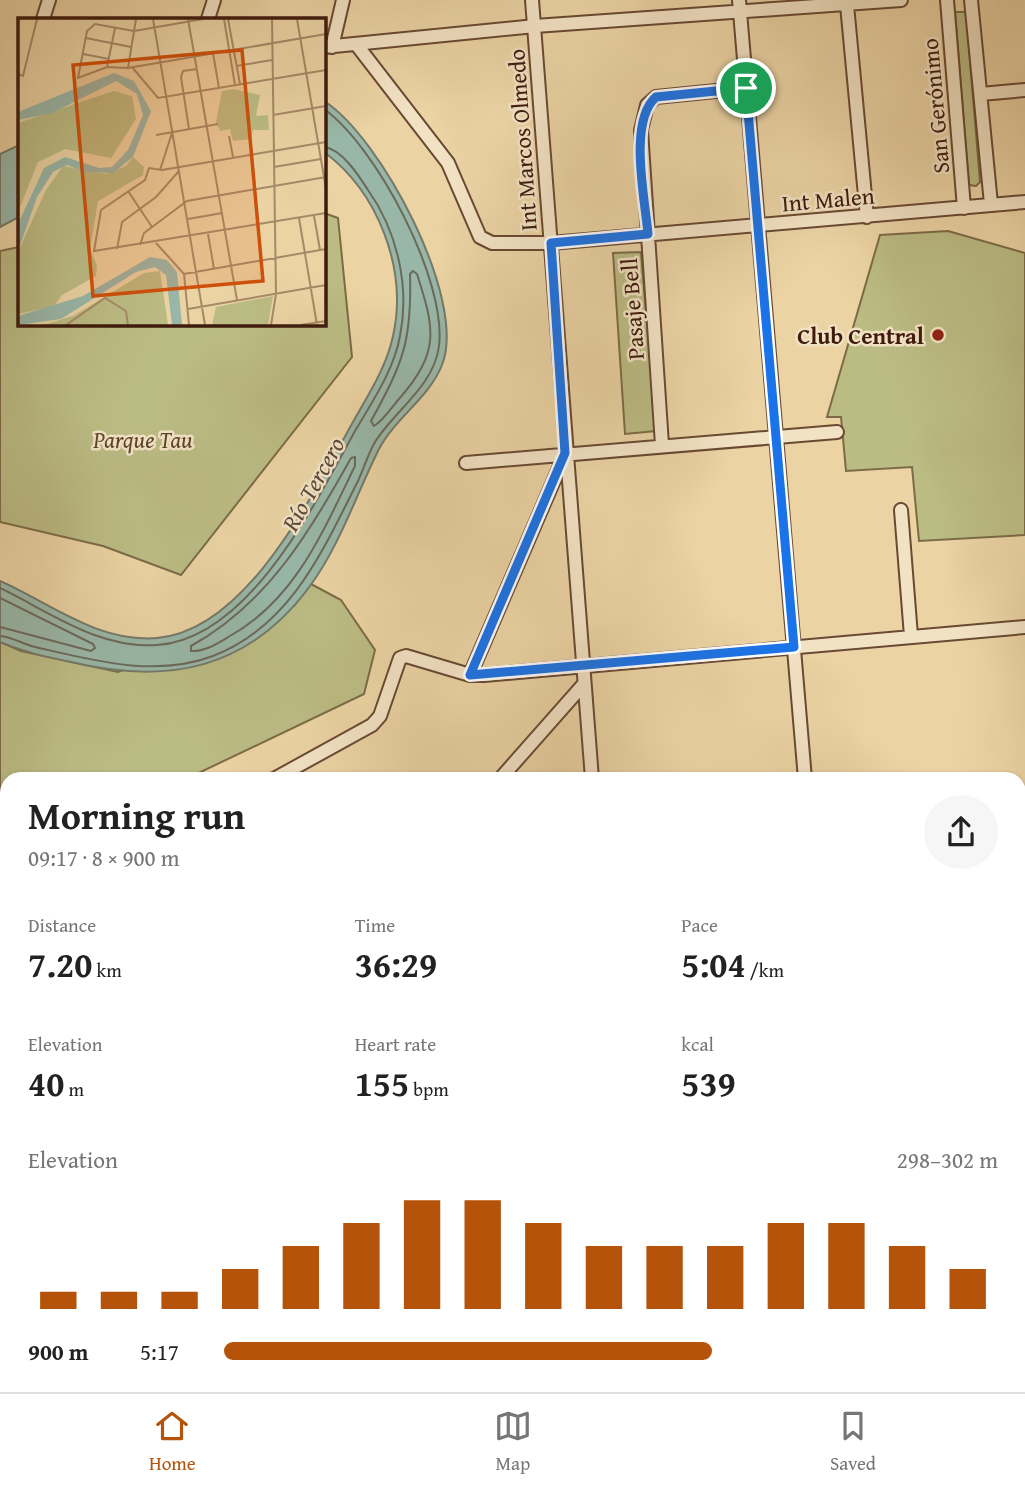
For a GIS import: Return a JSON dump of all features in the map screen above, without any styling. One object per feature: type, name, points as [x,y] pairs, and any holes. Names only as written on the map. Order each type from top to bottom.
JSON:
[{"type":"street","points":[[43,18],[49,0]]},
{"type":"street","points":[[208,18],[214,0]]},
{"type":"street","points":[[343,0],[328,47],[739,6],[847,5],[901,0]]},
{"type":"street","name":"Int Marcos Olmedo","points":[[532,0],[591,772]]},
{"type":"street","name":"San Gerónimo","points":[[947,0],[964,208]]},
{"type":"street","name":"San Gerónimo","points":[[971,0],[991,204]]},
{"type":"street","points":[[847,5],[866,217]]},
{"type":"street","points":[[739,6],[778,436],[804,772]]},
{"type":"street","name":"Int Malen","points":[[356,44],[448,163],[480,237],[492,243],[551,243],[1025,202]]},
{"type":"street","name":"Pasaje Bell","points":[[662,444],[640,140],[647,105],[656,97],[746,88]]},
{"type":"street","points":[[981,94],[1025,90]]},
{"type":"street","points":[[466,463],[662,444],[837,432]]},
{"type":"street","points":[[470,675],[565,453]]},
{"type":"street","points":[[901,510],[911,636]]},
{"type":"street","points":[[287,772],[372,725],[380,716],[400,658],[406,656],[470,675],[1025,627]]},
{"type":"street","points":[[506,772],[583,685]]},
{"type":"green space","points":[[955,12],[966,12],[980,182],[976,186],[969,185]]},
{"type":"green space","name":"Parque Tau","points":[[326,214],[338,218],[352,357],[181,575],[103,546],[0,522],[0,251],[18,247],[18,326],[326,326]]},
{"type":"green space","name":"Club Central","points":[[948,231],[1025,253],[1025,535],[919,541],[912,467],[846,471],[841,417],[827,417],[880,235]]},
{"type":"green space","points":[[641,252],[656,431],[625,434],[613,253]]},
{"type":"green space","points":[[311,584],[341,600],[375,650],[364,694],[201,772],[0,772],[0,642],[21,651],[118,672],[294,606]]},
{"type":"water","points":[[326,103],[346,120],[370,148],[414,222],[431,262],[442,301],[447,336],[442,365],[436,377],[379,449],[339,537],[310,586],[286,614],[260,637],[233,653],[204,664],[173,670],[141,672],[107,669],[35,654],[0,642],[0,581],[95,628],[135,638],[157,638],[189,630],[219,612],[246,587],[271,557],[294,525],[367,397],[380,373],[393,336],[397,310],[392,259],[374,210],[360,188],[326,154]]},
{"type":"water","points":[[18,145],[18,218],[0,227],[0,154]]},
{"type":"place","name":"Club Central","points":[[938,335]]},
{"type":"route","points":[[746,88],[778,436],[794,647],[470,675],[565,453],[551,243],[648,234],[640,140],[647,105],[656,97],[746,88]]},
{"type":"water label","name":"Río Tercero","points":[[313,484]]}]
